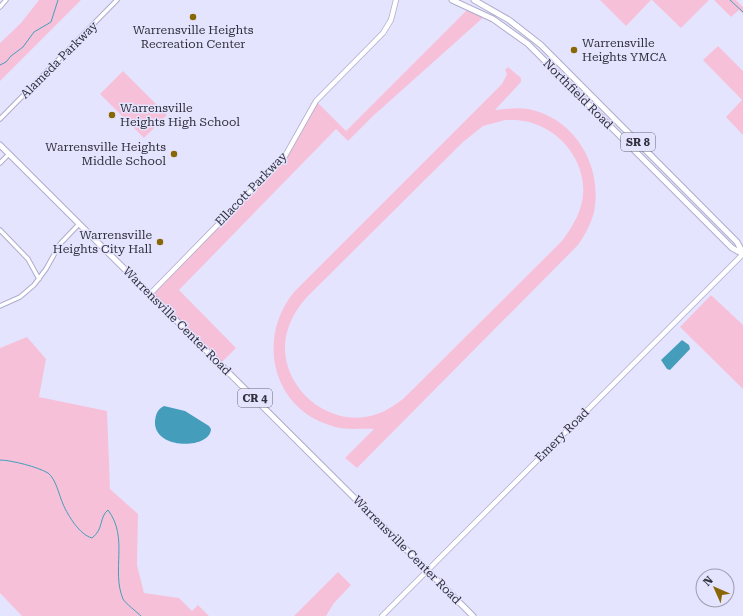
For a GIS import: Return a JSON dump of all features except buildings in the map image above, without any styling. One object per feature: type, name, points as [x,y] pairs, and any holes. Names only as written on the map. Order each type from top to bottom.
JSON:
[{"type":"main road","name":"Northfield Road","points":[[452,0],[486,15],[510,30],[528,44],[732,248],[743,254]]},
{"type":"main road","name":"Northfield Road","points":[[474,0],[499,13],[528,33],[737,242],[743,254]]},
{"type":"main road","points":[[570,86],[576,80]]},
{"type":"main road","points":[[598,114],[604,108]]},
{"type":"main road","name":"Warrensville Center Road","points":[[0,145],[473,616]]},
{"type":"main road","points":[[645,161],[651,155]]},
{"type":"main road","points":[[696,212],[701,206]]},
{"type":"street","points":[[0,7],[6,0]]},
{"type":"street","name":"Alameda Parkway","points":[[0,119],[117,0]]},
{"type":"street","name":"Ellacott Parkway","points":[[150,294],[285,156],[316,101],[383,34],[391,20],[396,0]]},
{"type":"street","points":[[0,163],[9,154]]},
{"type":"street","points":[[0,306],[24,294],[39,279],[60,244],[79,224]]},
{"type":"street","points":[[0,230],[28,259],[39,279]]},
{"type":"street","name":"Emery Road","points":[[382,616],[743,254]]},
{"type":"shaded area","points":[[39,0],[81,0],[0,81],[0,43],[21,23]]},
{"type":"shaded area","points":[[600,0],[651,0],[626,26]]},
{"type":"shaded area","points":[[652,0],[709,0],[681,28]]},
{"type":"shaded area","points":[[714,0],[736,0],[743,7],[743,14],[739,10],[731,17]]},
{"type":"shaded area","points":[[470,7],[486,15],[373,116],[348,141],[336,129],[179,290],[236,348],[220,364],[150,294],[285,156],[316,101],[346,131]]},
{"type":"shaded area","points":[[718,46],[743,71],[743,135],[726,117],[742,100],[703,60]]},
{"type":"shaded area","points":[[508,67],[521,78],[521,82],[495,110],[524,108],[545,114],[559,122],[572,133],[582,147],[594,178],[596,195],[594,212],[591,221],[578,245],[357,468],[345,458],[374,429],[346,429],[335,427],[309,416],[294,403],[283,386],[276,368],[274,349],[276,329],[283,310],[294,292],[502,84],[507,74],[505,70]],"holes":[[[505,120],[520,120],[535,124],[547,130],[558,137],[575,158],[583,183],[583,196],[580,209],[565,237],[403,399],[385,411],[365,417],[347,417],[330,412],[315,404],[302,392],[292,377],[286,361],[285,344],[289,326],[299,307],[307,297],[463,142],[483,126]]]},
{"type":"shaded area","points":[[123,71],[167,115],[144,138],[100,94]]},
{"type":"shaded area","points":[[711,295],[743,325],[743,389],[680,327]]},
{"type":"shaded area","points":[[27,337],[46,359],[39,397],[107,411],[110,489],[138,514],[137,565],[144,593],[179,598],[192,611],[198,605],[209,616],[22,616],[0,593],[0,348]]},
{"type":"shaded area","points":[[338,572],[351,585],[334,603],[326,616],[294,616]]},
{"type":"water","points":[[682,340],[689,345],[690,349],[670,370],[667,369],[661,360]]},
{"type":"water","points":[[164,406],[185,411],[209,426],[211,429],[208,436],[202,441],[182,444],[172,442],[163,437],[157,431],[155,421],[160,408]]},
{"type":"waterway","points":[[0,65],[6,62],[23,47],[34,32],[51,22],[58,0]]},
{"type":"waterway","points":[[730,0],[743,12]]},
{"type":"waterway","points":[[0,460],[24,464],[48,473],[55,483],[63,504],[71,519],[83,533],[92,538],[98,531],[103,516],[108,510],[118,532],[119,577],[123,599],[141,616]]},
{"type":"place","name":"Warrensville Heights Recreation Center","points":[[193,17]]},
{"type":"place","name":"Warrensville Heights YMCA","points":[[574,50]]},
{"type":"place","name":"Warrensville Heights High School","points":[[112,115]]},
{"type":"place","name":"Warrensville Heights Middle School","points":[[174,154]]},
{"type":"place","name":"Warrensville Heights City Hall","points":[[160,242]]}]
